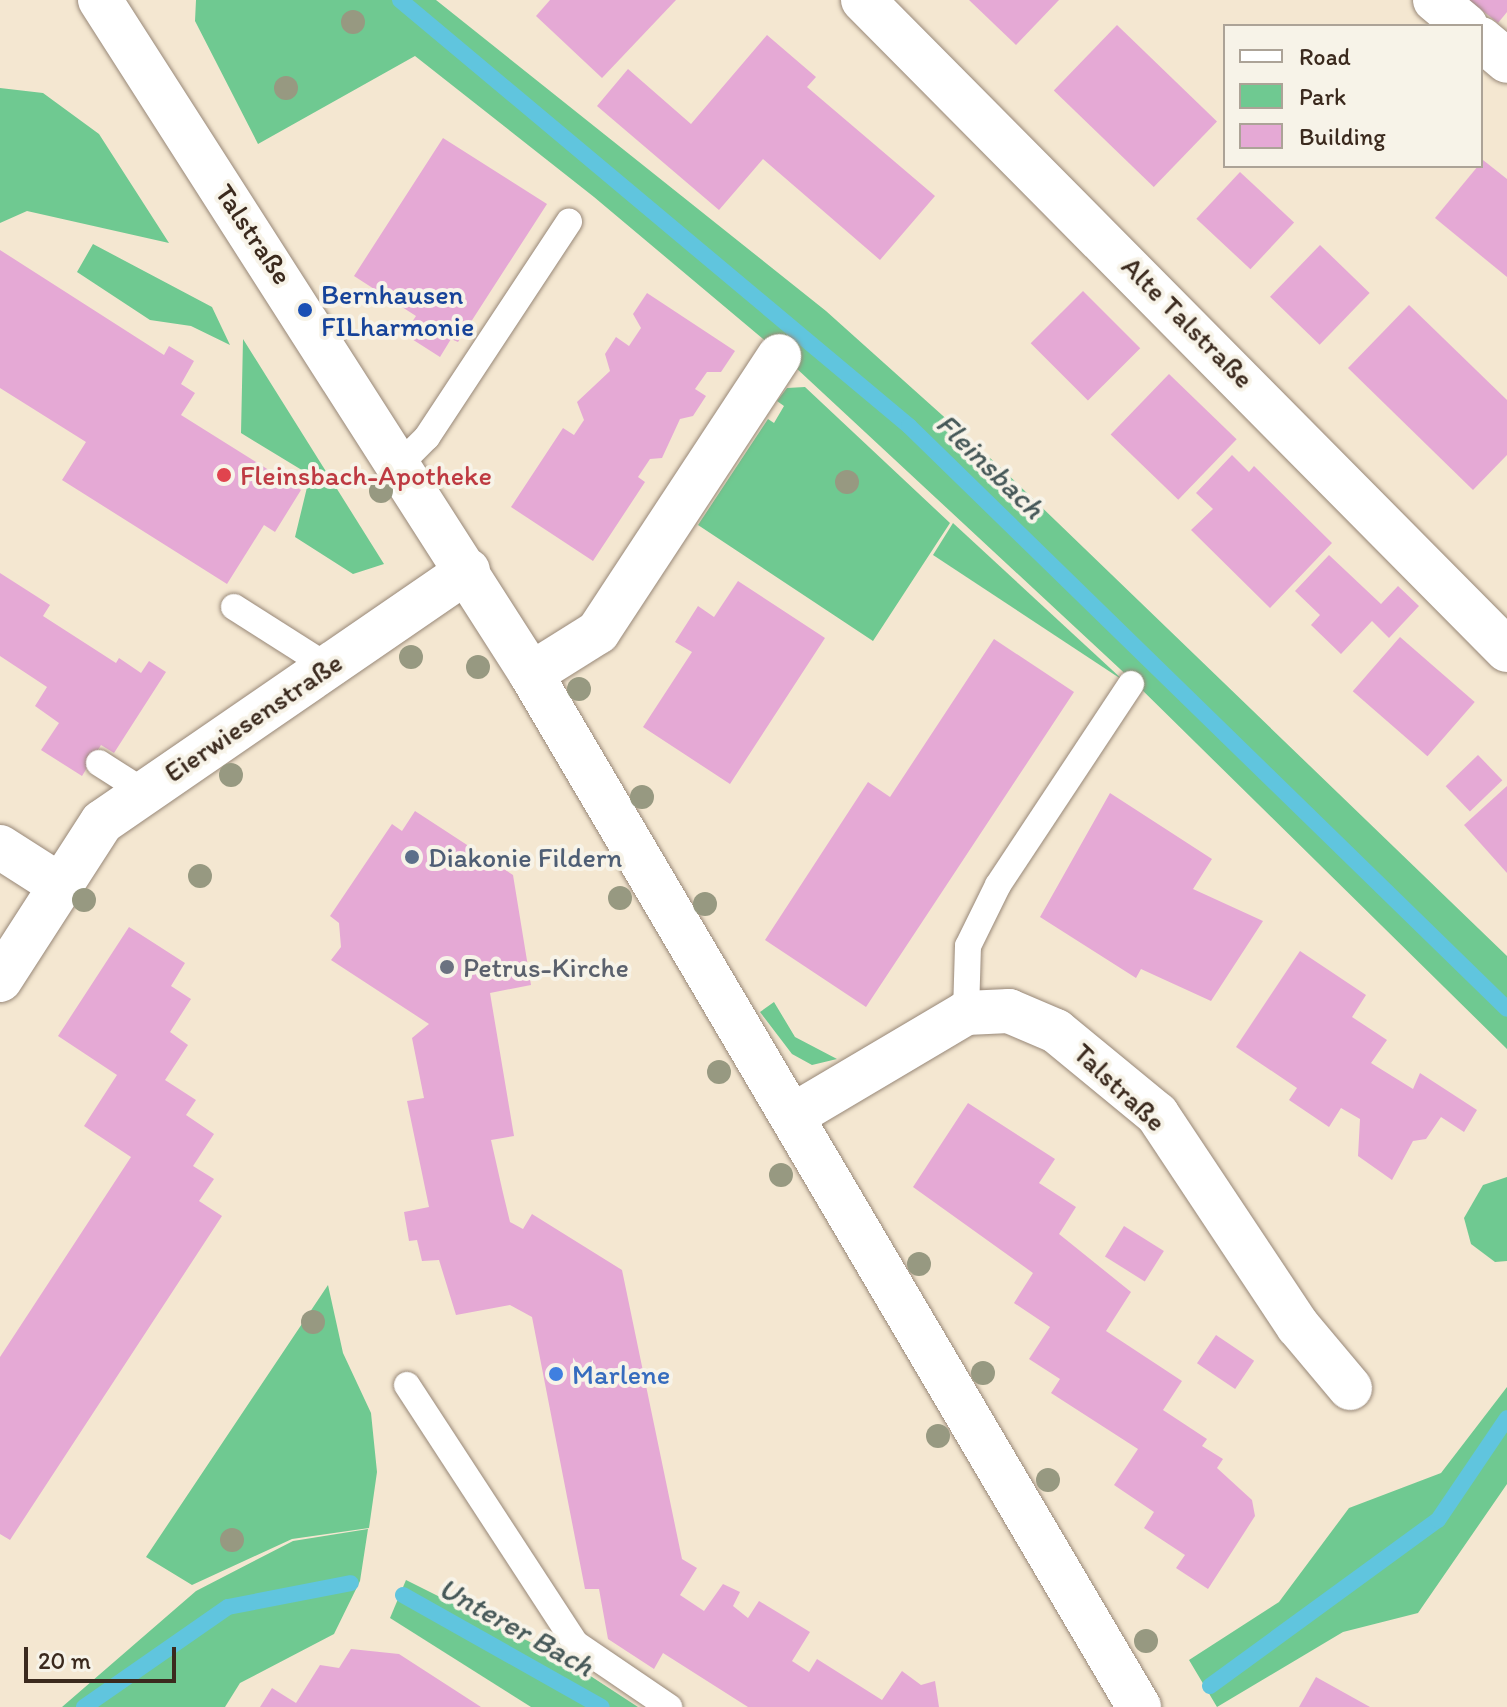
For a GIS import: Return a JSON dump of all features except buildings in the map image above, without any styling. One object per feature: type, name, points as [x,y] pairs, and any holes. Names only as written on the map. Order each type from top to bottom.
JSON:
[{"type":"street","name":"Talstraße","points":[[100,0],[468,570],[1139,1707]]},
{"type":"street","name":"Alte Talstraße","points":[[863,0],[1507,650]]},
{"type":"street","points":[[1435,0],[1464,24]]},
{"type":"street","points":[[1483,41],[1507,61]]},
{"type":"street","points":[[531,674],[598,632],[779,356]]},
{"type":"street","name":"Eierwiesenstraße","points":[[0,980],[102,822],[468,570]]},
{"type":"street","points":[[0,847],[61,886]]},
{"type":"street","name":"Talstraße","points":[[792,1116],[966,1013],[1009,1011],[1056,1031],[1157,1114],[1298,1326],[1350,1388]]},
{"type":"lane","points":[[401,463],[427,437],[569,222]]},
{"type":"lane","points":[[234,607],[327,666]]},
{"type":"lane","points":[[966,1013],[968,946],[998,885],[1131,684]]},
{"type":"lane","points":[[99,763],[143,791]]},
{"type":"lane","points":[[407,1385],[575,1643],[669,1707]]},
{"type":"green space","points":[[196,0],[436,0],[826,311],[1000,467],[1507,956],[1507,1049],[1134,682],[781,354],[594,197],[415,56],[258,144],[195,21]]},
{"type":"green space","points":[[0,88],[43,93],[99,134],[169,243],[27,211],[0,223]]},
{"type":"green space","points":[[93,244],[212,307],[230,345],[191,326],[150,320],[77,272]]},
{"type":"green space","points":[[243,339],[384,564],[353,574],[295,537],[310,475],[241,433]]},
{"type":"green space","points":[[805,387],[950,523],[873,641],[698,525],[768,419],[774,423],[784,406],[777,401],[787,388]]},
{"type":"green space","points":[[953,523],[1124,681],[933,555]]},
{"type":"green space","points":[[774,1002],[795,1037],[837,1059],[812,1065],[792,1054],[760,1012]]},
{"type":"green space","points":[[1507,1177],[1507,1261],[1495,1262],[1471,1244],[1464,1218],[1483,1185]]},
{"type":"green space","points":[[328,1285],[343,1353],[371,1413],[377,1472],[369,1528],[292,1539],[192,1585],[146,1557]]},
{"type":"green space","points":[[1507,1387],[1507,1484],[1418,1613],[1343,1632],[1217,1707],[1189,1660],[1279,1602],[1349,1508],[1441,1473]]},
{"type":"green space","points":[[368,1529],[360,1581],[334,1634],[240,1683],[225,1707],[62,1707],[196,1591],[293,1541]]},
{"type":"green space","points":[[406,1580],[566,1660],[638,1707],[531,1707],[390,1618]]},
{"type":"waterway","name":"Fleinsbach","points":[[400,0],[909,426],[1507,1009]]},
{"type":"waterway","points":[[1210,1686],[1438,1520],[1507,1418]]},
{"type":"waterway","name":"Unterer Bach","points":[[84,1707],[228,1607],[351,1583]]},
{"type":"waterway","name":"Unterer Bach","points":[[403,1595],[602,1707]]},
{"type":"place","name":"Bernhausen FILharmonie","points":[[305,310]]},
{"type":"place","name":"Fleinsbach-Apotheke","points":[[224,475]]},
{"type":"place","name":"Diakonie Fildern","points":[[412,857]]},
{"type":"place","name":"Petrus-Kirche","points":[[447,967]]},
{"type":"place","name":"Marlene","points":[[556,1374]]}]
